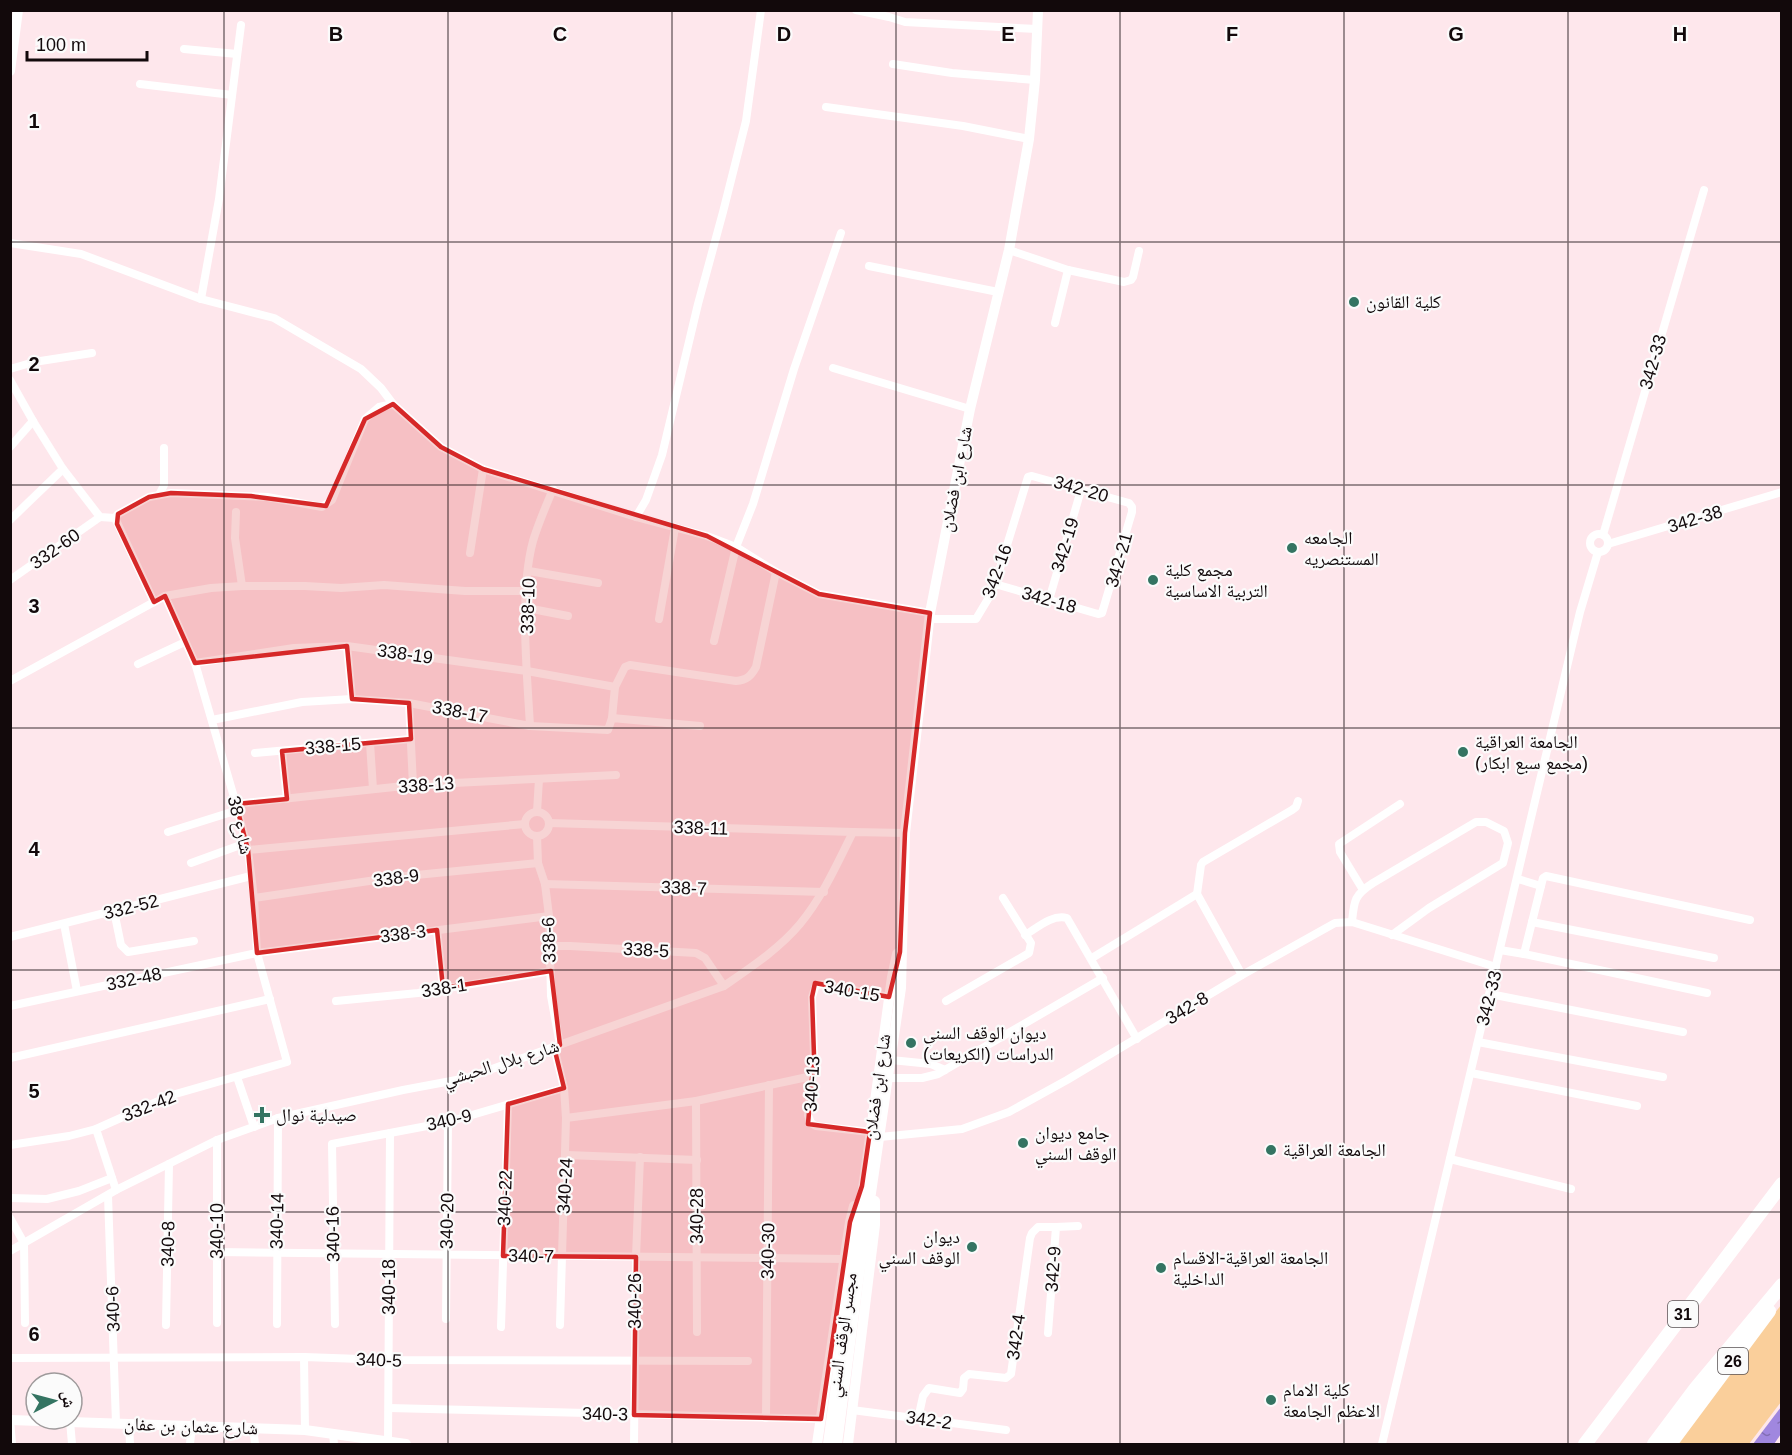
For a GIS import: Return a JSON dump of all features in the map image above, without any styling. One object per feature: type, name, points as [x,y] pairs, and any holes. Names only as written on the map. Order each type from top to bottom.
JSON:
[{"type":"highway","name":"31","points":[[1585,1444],[1782,1184]]},
{"type":"highway","points":[[1654,1444],[1704,1379],[1782,1285]]},
{"type":"highway","name":"26","points":[[1670,1444],[1782,1293]]},
{"type":"street","points":[[10,71],[18,10]]},
{"type":"street","points":[[636,517],[646,500],[662,455],[698,304],[746,121],[749,84],[761,10]]},
{"type":"street","points":[[856,10],[905,22],[1037,29]]},
{"type":"street","name":"شارع ابن فضلان","points":[[862,1226],[875,1135],[889,997],[897,955],[900,952],[905,833],[930,616],[970,409],[1009,250],[1029,139],[1035,80],[1038,10]]},
{"type":"street","points":[[201,299],[219,199],[241,25]]},
{"type":"street","points":[[184,50],[237,54]]},
{"type":"street","points":[[893,64],[952,73],[1035,80]]},
{"type":"street","points":[[140,84],[232,95]]},
{"type":"street","points":[[826,107],[963,126],[1029,139]]},
{"type":"street","name":"342-33","points":[[1603,535],[1704,190]]},
{"type":"street","points":[[714,641],[736,547],[753,504],[794,369],[841,233]]},
{"type":"street","points":[[10,243],[81,254],[201,299],[274,318],[361,369],[381,388],[393,404],[441,447],[483,469],[553,489],[636,517],[707,536],[736,547],[776,572],[819,594],[930,616]]},
{"type":"street","points":[[1009,250],[1068,270],[1128,282],[1133,277],[1139,251]]},
{"type":"street","points":[[869,266],[998,292]]},
{"type":"street","points":[[1055,323],[1068,270]]},
{"type":"street","points":[[10,369],[34,362],[92,353]]},
{"type":"street","points":[[833,368],[970,409]]},
{"type":"street","points":[[10,380],[63,469],[100,517],[115,518]]},
{"type":"street","points":[[115,518],[140,501],[159,495],[179,493],[251,495],[322,507],[332,500],[365,418],[375,410],[393,404]]},
{"type":"street","points":[[10,447],[33,421]]},
{"type":"street","points":[[159,495],[164,485],[164,448]]},
{"type":"street","points":[[10,520],[63,469]]},
{"type":"street","points":[[470,553],[483,469]]},
{"type":"street","name":"342-20","points":[[1028,477],[1032,476],[1129,503],[1132,507]]},
{"type":"street","name":"342-16","points":[[930,616],[976,619],[995,584],[1028,477]]},
{"type":"street","name":"338-10","points":[[530,726],[526,671],[527,591],[533,542],[553,489]]},
{"type":"street","name":"342-19","points":[[1049,600],[1081,490]]},
{"type":"street","name":"342-38","points":[[1608,544],[1782,492]]},
{"type":"street","name":"342-21","points":[[1102,613],[1132,507]]},
{"type":"street","points":[[236,512],[236,538],[242,586]]},
{"type":"street","name":"332-60","points":[[10,580],[100,517]]},
{"type":"street","points":[[115,518],[154,602]]},
{"type":"street","points":[[659,620],[675,528]]},
{"type":"street","points":[[1597,534],[1603,535],[1607,538],[1608,544],[1606,549],[1598,552],[1591,546],[1591,540],[1597,534]]},
{"type":"street","name":"342-33","points":[[1382,1444],[1580,612],[1598,552]]},
{"type":"street","points":[[529,571],[598,583]]},
{"type":"street","points":[[700,726],[612,718],[615,687],[625,667],[630,665],[736,681],[746,680],[756,667],[776,572]]},
{"type":"street","name":"342-18","points":[[995,584],[1098,614],[1102,613]]},
{"type":"street","points":[[10,681],[165,596],[211,588],[242,586],[341,588],[384,585],[465,591],[527,591]]},
{"type":"street","name":"شارع 38","points":[[165,596],[195,663],[237,807],[247,847],[251,876],[257,953],[287,1062]]},
{"type":"street","points":[[526,608],[568,616]]},
{"type":"street","points":[[138,663],[185,642]]},
{"type":"street","points":[[347,646],[352,699]]},
{"type":"street","name":"338-19","points":[[195,663],[294,648],[347,646],[526,671],[615,687]]},
{"type":"street","name":"338-17","points":[[212,720],[302,702],[352,699],[409,703],[530,726],[608,730],[612,718]]},
{"type":"street","points":[[409,703],[413,785]]},
{"type":"street","name":"338-15","points":[[255,753],[411,740]]},
{"type":"street","points":[[370,743],[373,789]]},
{"type":"street","points":[[282,751],[287,799]]},
{"type":"street","name":"338-13","points":[[168,832],[237,807],[287,799],[413,785],[616,776]]},
{"type":"street","points":[[537,812],[539,779]]},
{"type":"street","points":[[1242,975],[1197,894],[1202,862],[1292,810],[1298,801]]},
{"type":"street","points":[[1363,890],[1340,852],[1339,844],[1400,804]]},
{"type":"street","points":[[537,812],[547,817],[549,823],[547,831],[537,837],[527,832],[525,824],[527,817],[537,812]]},
{"type":"street","points":[[1392,934],[1429,908],[1503,863],[1508,852],[1507,835],[1491,823],[1476,822],[1363,890],[1355,898],[1352,922],[1496,967]]},
{"type":"street","name":"338-11","points":[[549,823],[854,832]]},
{"type":"street","points":[[191,863],[247,847],[525,824]]},
{"type":"street","points":[[854,832],[905,833]]},
{"type":"street","name":"شارع بلال الحبشي","points":[[10,1251],[116,1190],[217,1140],[278,1118],[467,1078],[724,986],[754,964],[798,926],[824,892],[854,832]]},
{"type":"street","name":"338-6","points":[[537,837],[538,863],[545,884],[549,916],[551,996],[557,1046]]},
{"type":"street","name":"338-9","points":[[254,898],[396,877],[538,863]]},
{"type":"street","name":"332-52","points":[[10,937],[251,876]]},
{"type":"street","points":[[1524,954],[1541,886],[1546,876],[1750,920]]},
{"type":"street","points":[[1518,879],[1541,886]]},
{"type":"street","name":"338-7","points":[[545,884],[824,892]]},
{"type":"street","points":[[1092,958],[1197,894]]},
{"type":"street","points":[[946,1001],[1029,953],[1031,943],[1003,898]]},
{"type":"street","points":[[114,911],[121,945],[128,952],[194,941]]},
{"type":"street","name":"338-3","points":[[257,953],[549,916]]},
{"type":"street","points":[[1025,935],[1053,918],[1067,918],[1137,1039]]},
{"type":"street","name":"342-8","points":[[875,1135],[962,1129],[991,1120],[1026,1103],[1242,975],[1335,923],[1352,922]]},
{"type":"street","points":[[1532,922],[1714,958]]},
{"type":"street","points":[[64,924],[77,992]]},
{"type":"street","points":[[437,930],[443,988]]},
{"type":"street","name":"338-5","points":[[550,946],[570,945],[696,953],[705,958],[724,986]]},
{"type":"street","points":[[1500,950],[1707,993]]},
{"type":"street","name":"شارع ابن فضلان","points":[[875,1135],[889,1077],[902,972],[903,956],[900,952]]},
{"type":"street","name":"332-48","points":[[10,1006],[257,953]]},
{"type":"street","name":"338-1","points":[[336,1001],[443,988],[550,971]]},
{"type":"street","points":[[889,1077],[922,1078],[945,1071],[1103,978]]},
{"type":"street","name":"340-15","points":[[816,985],[830,984],[889,997]]},
{"type":"street","name":"340-13","points":[[816,985],[812,996],[814,1055],[808,1115],[812,1123],[819,1126],[875,1135]]},
{"type":"street","points":[[1490,994],[1683,1032]]},
{"type":"street","points":[[10,1058],[270,999]]},
{"type":"street","points":[[1478,1042],[1663,1077]]},
{"type":"street","name":"340-24","points":[[557,1046],[564,1088],[567,1155],[561,1256],[560,1325]]},
{"type":"street","points":[[891,1060],[931,1064],[945,1071]]},
{"type":"street","name":"332-42","points":[[10,1145],[69,1136],[96,1129],[172,1095],[287,1062]]},
{"type":"street","points":[[1471,1073],[1637,1106]]},
{"type":"street","points":[[566,1118],[696,1101],[812,1076]]},
{"type":"street","points":[[237,1077],[254,1127]]},
{"type":"street","name":"340-30","points":[[766,1418],[769,1085]]},
{"type":"street","name":"340-9","points":[[332,1144],[448,1122],[564,1088]]},
{"type":"street","name":"340-28","points":[[696,1101],[697,1332]]},
{"type":"street","name":"340-22","points":[[501,1327],[508,1104]]},
{"type":"street","name":"340-14","points":[[277,1324],[278,1118]]},
{"type":"street","name":"340-20","points":[[446,1319],[448,1122]]},
{"type":"street","points":[[96,1129],[116,1190]]},
{"type":"street","name":"340-18","points":[[388,1442],[390,1133]]},
{"type":"street","name":"340-10","points":[[217,1140],[217,1323]]},
{"type":"street","name":"340-16","points":[[332,1144],[335,1324]]},
{"type":"street","points":[[567,1155],[697,1160]]},
{"type":"street","name":"340-26","points":[[634,1444],[636,1257],[640,1157]]},
{"type":"street","points":[[1450,1159],[1571,1189]]},
{"type":"street","name":"340-8","points":[[166,1324],[169,1164]]},
{"type":"street","points":[[10,1198],[47,1199],[78,1191],[112,1178]]},
{"type":"street","points":[[817,1444],[852,1213],[868,1187]]},
{"type":"street","points":[[848,1444],[875,1225],[876,1206],[868,1187]]},
{"type":"street","name":"340-6","points":[[108,1196],[116,1423]]},
{"type":"street","points":[[10,1218],[24,1243],[25,1323]]},
{"type":"street","name":"مجسر الوقف السني","points":[[828,1444],[862,1226]]},
{"type":"street","name":"مجسر الوقف السني","points":[[837,1444],[862,1226]]},
{"type":"street","name":"342-9","points":[[1048,1333],[1056,1227],[1078,1226]]},
{"type":"street","name":"342-4","points":[[918,1419],[923,1395],[929,1388],[960,1393],[963,1389],[964,1378],[969,1374],[1006,1378],[1011,1374],[1030,1238],[1038,1227],[1056,1227]]},
{"type":"street","name":"340-7","points":[[217,1252],[844,1259]]},
{"type":"street","points":[[304,1357],[305,1430]]},
{"type":"street","name":"340-5","points":[[10,1358],[304,1357],[389,1360],[748,1361]]},
{"type":"street","name":"340-3","points":[[389,1408],[821,1419]]},
{"type":"street","name":"342-2","points":[[852,1410],[1006,1430]]},
{"type":"street","points":[[11,1419],[12,1444]]},
{"type":"street","name":"شارع عثمان بن عفان","points":[[84,1422],[305,1430],[333,1439],[406,1444]]},
{"type":"street","points":[[129,1423],[130,1444]]},
{"type":"street","points":[[190,1444],[192,1425]]},
{"type":"street","points":[[253,1428],[255,1444]]},
{"type":"highlighted area","points":[[393,404],[441,447],[483,469],[707,536],[819,594],[930,613],[905,833],[900,952],[889,997],[815,983],[812,997],[814,1055],[808,1124],[870,1132],[862,1186],[850,1222],[821,1419],[634,1415],[636,1257],[503,1256],[508,1104],[564,1088],[554,1047],[560,1045],[551,971],[443,988],[437,930],[257,953],[248,850],[236,804],[287,799],[282,751],[411,739],[409,703],[352,699],[347,646],[195,663],[165,596],[154,602],[117,524],[118,514],[149,497],[171,493],[251,496],[326,506],[365,419]]},
{"type":"shaded area","points":[[1781,1305],[1781,1402],[1749,1444],[1676,1444]]},
{"type":"water","points":[[1781,1407],[1781,1434],[1774,1444],[1753,1444]]},
{"type":"place","name":"كلية القانون","points":[[1354,302]]},
{"type":"place","name":"الجامعه المستنصريه","points":[[1292,548]]},
{"type":"place","name":"مجمع كلية التربية الاساسية","points":[[1153,580]]},
{"type":"place","name":"الجامعة العراقية (مجمع سبع ابكار)","points":[[1463,752]]},
{"type":"place","name":"ديوان الوقف السني الدراسات (الكريعات)","points":[[911,1043]]},
{"type":"place","name":"صيدلية نوال","points":[[262,1115]]},
{"type":"place","name":"جامع ديوان الوقف السني","points":[[1023,1143]]},
{"type":"place","name":"الجامعة العراقية","points":[[1271,1150]]},
{"type":"place","name":"ديوان الوقف السني","points":[[972,1247]]},
{"type":"place","name":"الجامعة العراقية-الاقسام الداخلية","points":[[1161,1268]]},
{"type":"place","name":"كلية الامام الاعظم الجامعة","points":[[1271,1400]]}]
